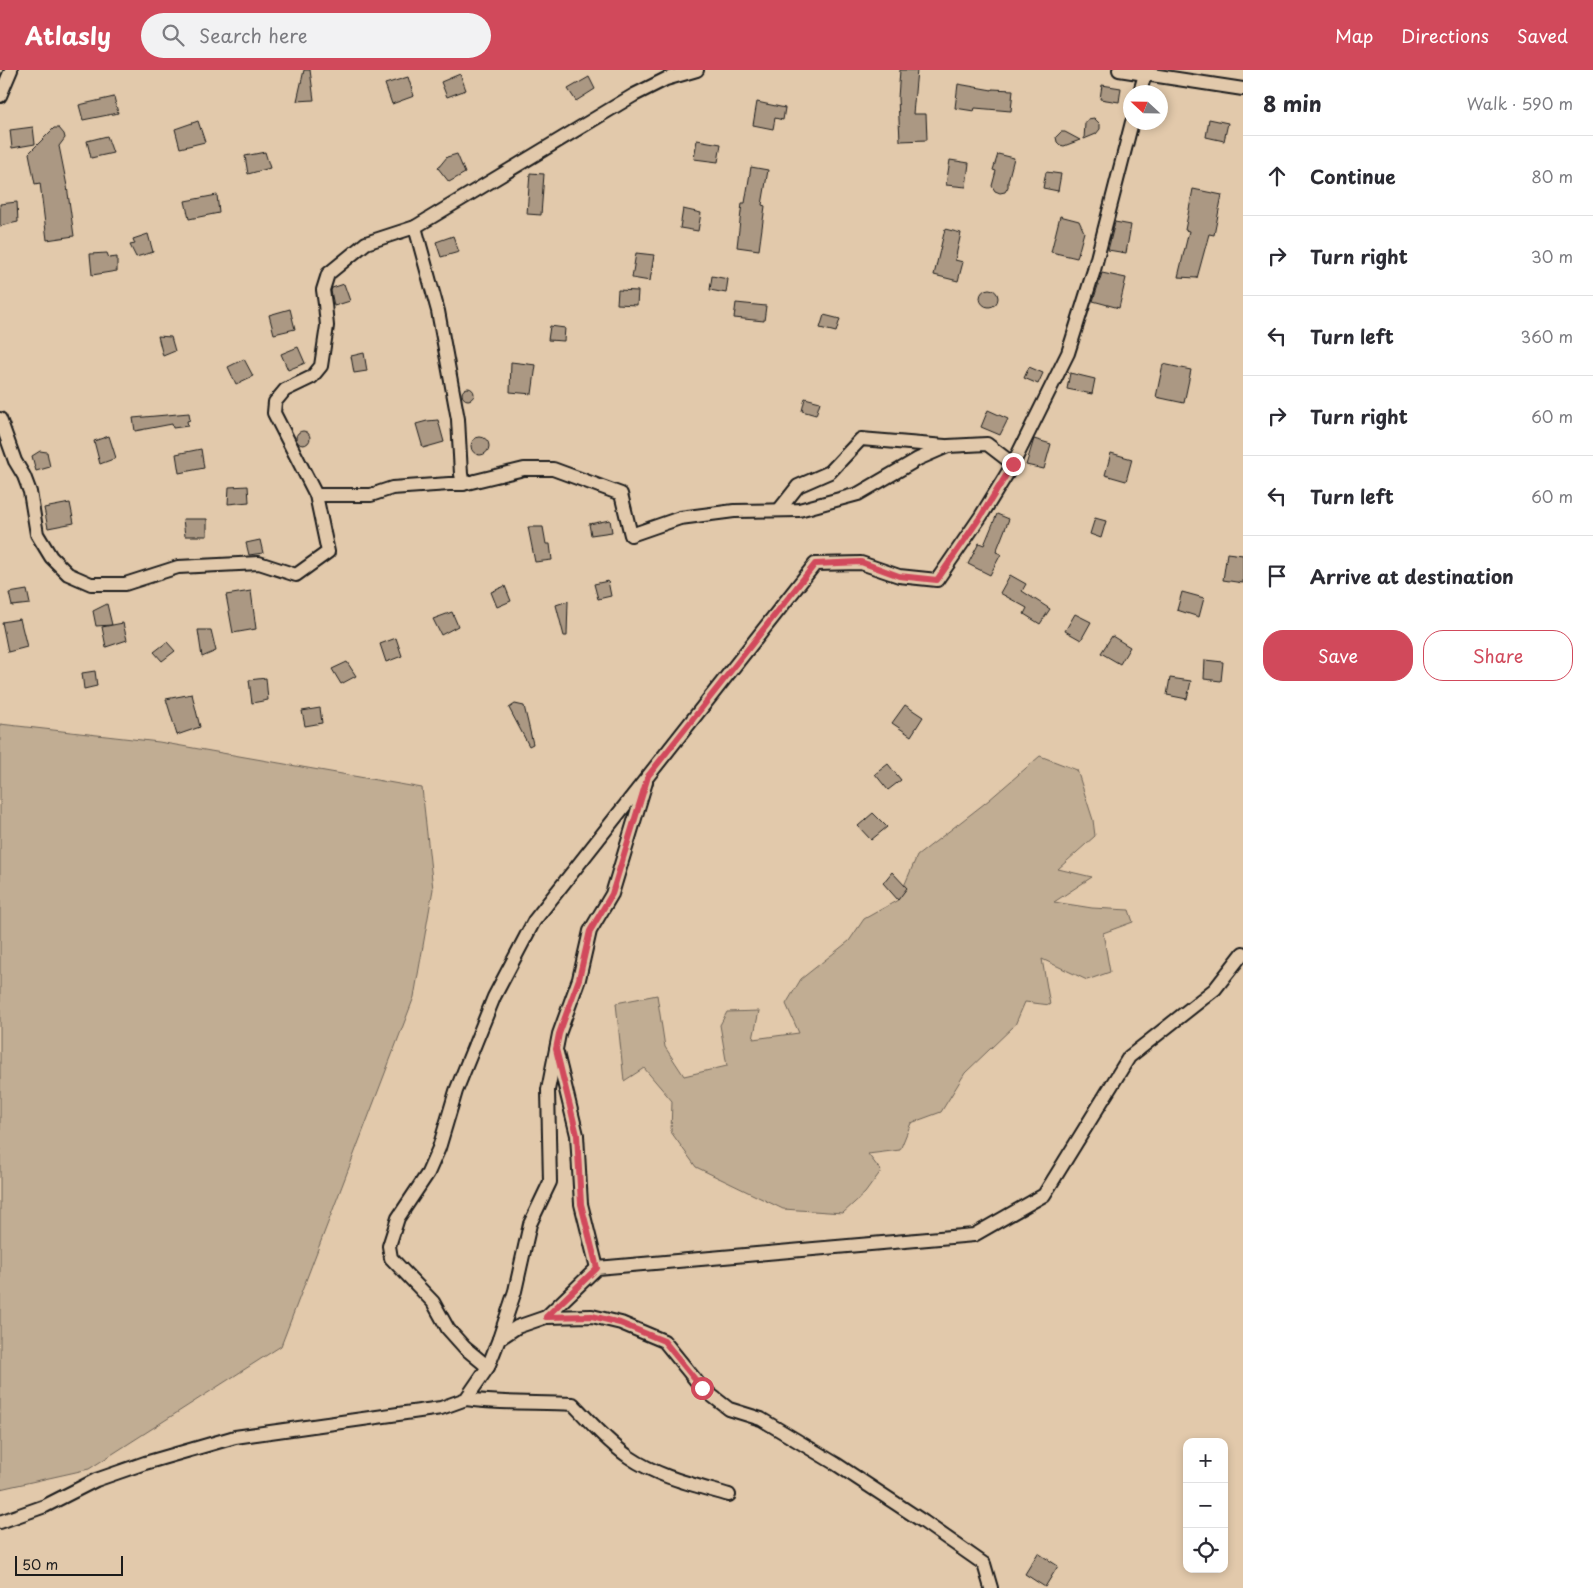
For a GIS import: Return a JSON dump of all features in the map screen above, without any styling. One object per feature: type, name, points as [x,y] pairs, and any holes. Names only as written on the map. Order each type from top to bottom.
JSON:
[{"type":"street","points":[[0,96],[11,70]]},
{"type":"street","points":[[0,419],[15,461],[24,476],[30,492],[37,534],[51,557],[68,574],[91,584],[125,584],[178,567],[259,563],[296,575],[328,552],[316,495],[274,413],[275,402],[285,390],[312,377],[321,366],[326,326],[322,290],[328,274],[366,243],[415,226],[634,95],[666,79],[697,70]]},
{"type":"street","points":[[1119,70],[1243,89]]},
{"type":"street","points":[[1142,85],[1145,74]]},
{"type":"street","points":[[488,1367],[448,1329],[432,1302],[391,1258],[389,1246],[398,1218],[428,1173],[439,1148],[456,1091],[494,997],[534,921],[815,564],[861,562],[899,576],[937,580],[981,516],[1013,464],[1068,353],[1094,270],[1130,130]]},
{"type":"street","points":[[415,226],[438,311],[456,410],[463,484]]},
{"type":"street","points":[[779,510],[798,486],[830,472],[861,439],[948,446],[987,444],[1013,464]]},
{"type":"street","points":[[316,495],[371,495],[392,488],[463,484],[524,469],[553,469],[621,494],[631,536],[680,518],[734,511],[799,510],[858,494],[918,459],[948,446]]},
{"type":"street","points":[[466,1399],[488,1367],[499,1339],[515,1291],[530,1224],[550,1182],[548,1090],[559,1034],[579,979],[590,931],[612,894],[648,776]]},
{"type":"street","points":[[546,1317],[597,1268],[974,1234],[1044,1195],[1129,1057],[1215,989],[1243,953]]},
{"type":"street","points":[[556,1049],[577,1135],[581,1204],[597,1268]]},
{"type":"street","points":[[499,1339],[518,1327],[546,1317],[592,1316],[620,1323],[664,1341],[702,1388],[729,1409],[761,1419],[836,1464],[924,1522],[984,1564],[991,1588]]},
{"type":"street","points":[[0,1522],[45,1506],[96,1480],[145,1463],[235,1437],[441,1408],[466,1399],[490,1402],[573,1404],[628,1456],[655,1471],[729,1495]]},
{"type":"shaded area","points":[[0,724],[159,742],[422,788],[433,889],[414,997],[281,1346],[89,1469],[0,1489]]},
{"type":"shaded area","points":[[1040,756],[1077,770],[1093,820],[1095,836],[1058,869],[1092,877],[1054,902],[1092,908],[1129,910],[1133,922],[1103,933],[1110,972],[1087,980],[1042,959],[1050,1005],[1025,1002],[1015,1025],[965,1073],[941,1112],[911,1123],[900,1150],[868,1154],[881,1171],[865,1193],[843,1213],[783,1209],[696,1167],[671,1132],[672,1101],[644,1068],[624,1081],[616,1003],[657,995],[665,1047],[684,1076],[727,1066],[720,1025],[727,1012],[759,1011],[753,1039],[799,1033],[786,1004],[801,979],[849,941],[864,919],[898,900],[917,856],[989,800]]},
{"type":"building","points":[[304,70],[310,70],[314,100],[297,101]]},
{"type":"building","points":[[900,70],[917,70],[913,114],[926,114],[927,140],[900,141],[898,98]]},
{"type":"building","points":[[460,74],[466,90],[447,97],[441,82]]},
{"type":"building","points":[[408,77],[414,96],[392,104],[385,84]]},
{"type":"building","points":[[589,77],[595,89],[576,101],[568,89]]},
{"type":"building","points":[[958,84],[992,90],[1013,90],[1011,111],[975,108],[974,111],[955,108]]},
{"type":"building","points":[[1102,85],[1121,88],[1119,102],[1100,99]]},
{"type":"building","points":[[114,97],[118,113],[83,120],[79,105]]},
{"type":"building","points":[[757,102],[785,108],[783,120],[775,118],[773,129],[753,125]]},
{"type":"building","points":[[1094,118],[1100,124],[1100,129],[1096,134],[1084,139],[1085,123],[1088,119]]},
{"type":"building","points":[[1209,119],[1228,123],[1224,141],[1206,137]]},
{"type":"building","points":[[198,121],[205,142],[180,148],[175,129]]},
{"type":"building","points":[[33,127],[35,144],[12,148],[10,130]]},
{"type":"building","points":[[54,128],[59,128],[65,138],[59,146],[74,236],[47,240],[40,183],[35,184],[29,153]]},
{"type":"building","points":[[1061,132],[1065,132],[1080,140],[1064,146],[1060,145],[1056,137]]},
{"type":"building","points":[[107,136],[113,153],[91,158],[87,141]]},
{"type":"building","points":[[697,140],[721,144],[718,162],[694,159]]},
{"type":"building","points":[[265,152],[270,168],[248,174],[245,156]]},
{"type":"building","points":[[457,154],[465,173],[449,182],[438,168],[447,157]]},
{"type":"building","points":[[998,154],[1014,158],[1008,187],[1005,192],[1000,193],[995,191],[992,186],[996,171],[993,170]]},
{"type":"building","points":[[950,160],[969,163],[966,187],[946,185]]},
{"type":"building","points":[[751,167],[768,170],[762,205],[765,206],[759,250],[737,247],[742,203],[745,203]]},
{"type":"building","points":[[1046,172],[1061,174],[1058,191],[1043,188]]},
{"type":"building","points":[[530,173],[544,174],[541,215],[527,214]]},
{"type":"building","points":[[1193,189],[1222,195],[1214,235],[1209,234],[1197,278],[1178,277],[1189,231],[1185,230]]},
{"type":"building","points":[[217,195],[219,213],[189,219],[185,201]]},
{"type":"building","points":[[17,202],[18,222],[0,226],[0,204]]},
{"type":"building","points":[[683,209],[701,213],[698,231],[680,228]]},
{"type":"building","points":[[1060,216],[1079,221],[1084,232],[1077,258],[1051,252]]},
{"type":"building","points":[[1115,222],[1131,225],[1126,253],[1108,250]]},
{"type":"building","points":[[945,229],[961,233],[955,260],[963,262],[958,281],[934,275]]},
{"type":"building","points":[[148,234],[153,252],[136,257],[130,245],[135,244],[133,239]]},
{"type":"building","points":[[453,236],[459,252],[441,257],[436,242]]},
{"type":"building","points":[[107,253],[109,258],[117,257],[117,271],[92,275],[90,254]]},
{"type":"building","points":[[636,253],[654,255],[650,281],[632,278]]},
{"type":"building","points":[[1102,273],[1126,278],[1119,308],[1093,301]]},
{"type":"building","points":[[712,276],[728,279],[726,293],[710,290]]},
{"type":"building","points":[[344,284],[350,301],[334,306],[332,288]]},
{"type":"building","points":[[985,289],[993,289],[998,294],[996,305],[985,307],[980,302],[980,294]]},
{"type":"building","points":[[618,290],[638,291],[637,305],[617,304]]},
{"type":"building","points":[[736,303],[766,306],[764,321],[734,318]]},
{"type":"building","points":[[290,309],[295,329],[274,334],[269,315]]},
{"type":"building","points":[[824,315],[840,319],[836,332],[820,328]]},
{"type":"building","points":[[550,326],[565,328],[564,341],[548,340]]},
{"type":"building","points":[[158,336],[171,337],[175,351],[163,356]]},
{"type":"building","points":[[298,347],[305,363],[288,370],[281,354]]},
{"type":"building","points":[[364,353],[367,371],[354,373],[351,356]]},
{"type":"building","points":[[244,359],[253,376],[236,384],[228,367]]},
{"type":"building","points":[[511,362],[536,365],[532,394],[510,392]]},
{"type":"building","points":[[1163,364],[1191,370],[1184,403],[1156,397]]},
{"type":"building","points":[[1029,367],[1043,373],[1038,384],[1024,378]]},
{"type":"building","points":[[1070,373],[1095,379],[1092,394],[1067,389]]},
{"type":"building","points":[[466,388],[470,388],[474,394],[470,400],[466,400],[462,396],[462,392]]},
{"type":"building","points":[[805,398],[820,402],[816,415],[802,411]]},
{"type":"building","points":[[988,410],[1008,419],[1000,435],[981,427]]},
{"type":"building","points":[[189,413],[190,420],[187,421],[188,426],[173,428],[172,424],[135,431],[133,418]]},
{"type":"building","points":[[438,420],[444,442],[423,448],[416,424]]},
{"type":"building","points":[[303,431],[308,433],[310,438],[308,443],[303,445],[298,443],[296,438],[298,433]]},
{"type":"building","points":[[109,436],[116,458],[100,464],[94,441]]},
{"type":"building","points":[[476,437],[484,437],[489,442],[487,453],[476,455],[471,450],[471,442]]},
{"type":"building","points":[[1034,439],[1051,444],[1044,469],[1026,465]]},
{"type":"building","points":[[201,449],[204,468],[179,473],[176,454]]},
{"type":"building","points":[[40,451],[47,452],[50,467],[36,471],[32,456]]},
{"type":"building","points":[[1111,453],[1132,459],[1126,481],[1105,475]]},
{"type":"building","points":[[248,486],[249,502],[228,504],[229,487]]},
{"type":"building","points":[[70,503],[74,523],[48,528],[44,508]]},
{"type":"building","points":[[997,514],[1009,519],[996,552],[1001,554],[990,575],[968,564],[979,543],[984,545]]},
{"type":"building","points":[[1095,518],[1106,521],[1101,538],[1090,534]]},
{"type":"building","points":[[183,519],[207,519],[207,536],[185,536]]},
{"type":"building","points":[[610,520],[612,532],[591,535],[589,524]]},
{"type":"building","points":[[528,527],[543,527],[546,544],[550,544],[552,560],[535,562]]},
{"type":"building","points":[[260,540],[263,553],[249,555],[246,543]]},
{"type":"building","points":[[1227,553],[1243,555],[1243,583],[1223,580]]},
{"type":"building","points":[[1010,575],[1026,584],[1022,591],[1050,609],[1040,624],[1024,614],[1027,608],[1000,593]]},
{"type":"building","points":[[608,581],[611,596],[598,599],[594,584]]},
{"type":"building","points":[[505,586],[511,601],[497,607],[491,592]]},
{"type":"building","points":[[27,590],[30,604],[12,606],[9,593]]},
{"type":"building","points":[[251,591],[256,629],[233,633],[226,595]]},
{"type":"building","points":[[1182,592],[1204,598],[1199,617],[1177,610]]},
{"type":"building","points":[[568,601],[567,636],[564,636],[556,605]]},
{"type":"building","points":[[107,604],[112,625],[96,626],[93,611]]},
{"type":"building","points":[[452,612],[458,626],[441,635],[433,619]]},
{"type":"building","points":[[1075,614],[1091,622],[1081,640],[1065,631]]},
{"type":"building","points":[[20,619],[27,647],[8,652],[2,622]]},
{"type":"building","points":[[123,623],[127,640],[106,647],[102,627]]},
{"type":"building","points":[[198,630],[211,630],[216,651],[202,657]]},
{"type":"building","points":[[1112,636],[1130,647],[1120,664],[1101,653]]},
{"type":"building","points":[[396,638],[402,656],[386,662],[380,644]]},
{"type":"building","points":[[167,642],[175,651],[162,661],[154,652]]},
{"type":"building","points":[[1205,660],[1223,662],[1221,681],[1204,679]]},
{"type":"building","points":[[347,662],[356,676],[341,684],[332,669]]},
{"type":"building","points":[[95,671],[97,686],[84,689],[82,673]]},
{"type":"building","points":[[266,678],[268,700],[252,703],[249,680]]},
{"type":"building","points":[[1170,678],[1191,681],[1187,699],[1167,695]]},
{"type":"building","points":[[192,694],[200,727],[177,735],[166,699]]},
{"type":"building","points":[[515,704],[524,706],[533,744],[529,746],[509,708]]},
{"type":"building","points":[[905,705],[923,717],[911,736],[892,723]]},
{"type":"building","points":[[320,708],[322,723],[305,726],[302,711]]},
{"type":"building","points":[[888,764],[901,780],[888,790],[875,774]]},
{"type":"building","points":[[873,813],[887,827],[871,840],[858,826]]},
{"type":"building","points":[[892,872],[907,888],[898,900],[883,883]]},
{"type":"building","points":[[1038,1553],[1058,1566],[1045,1587],[1025,1574]]},
{"type":"route","points":[[702,1388],[664,1341],[620,1323],[592,1316],[546,1317],[597,1268],[581,1204],[577,1135],[556,1049],[559,1034],[579,979],[590,931],[612,894],[648,776],[815,564],[861,562],[899,576],[937,580],[981,516],[1013,464]]}]
